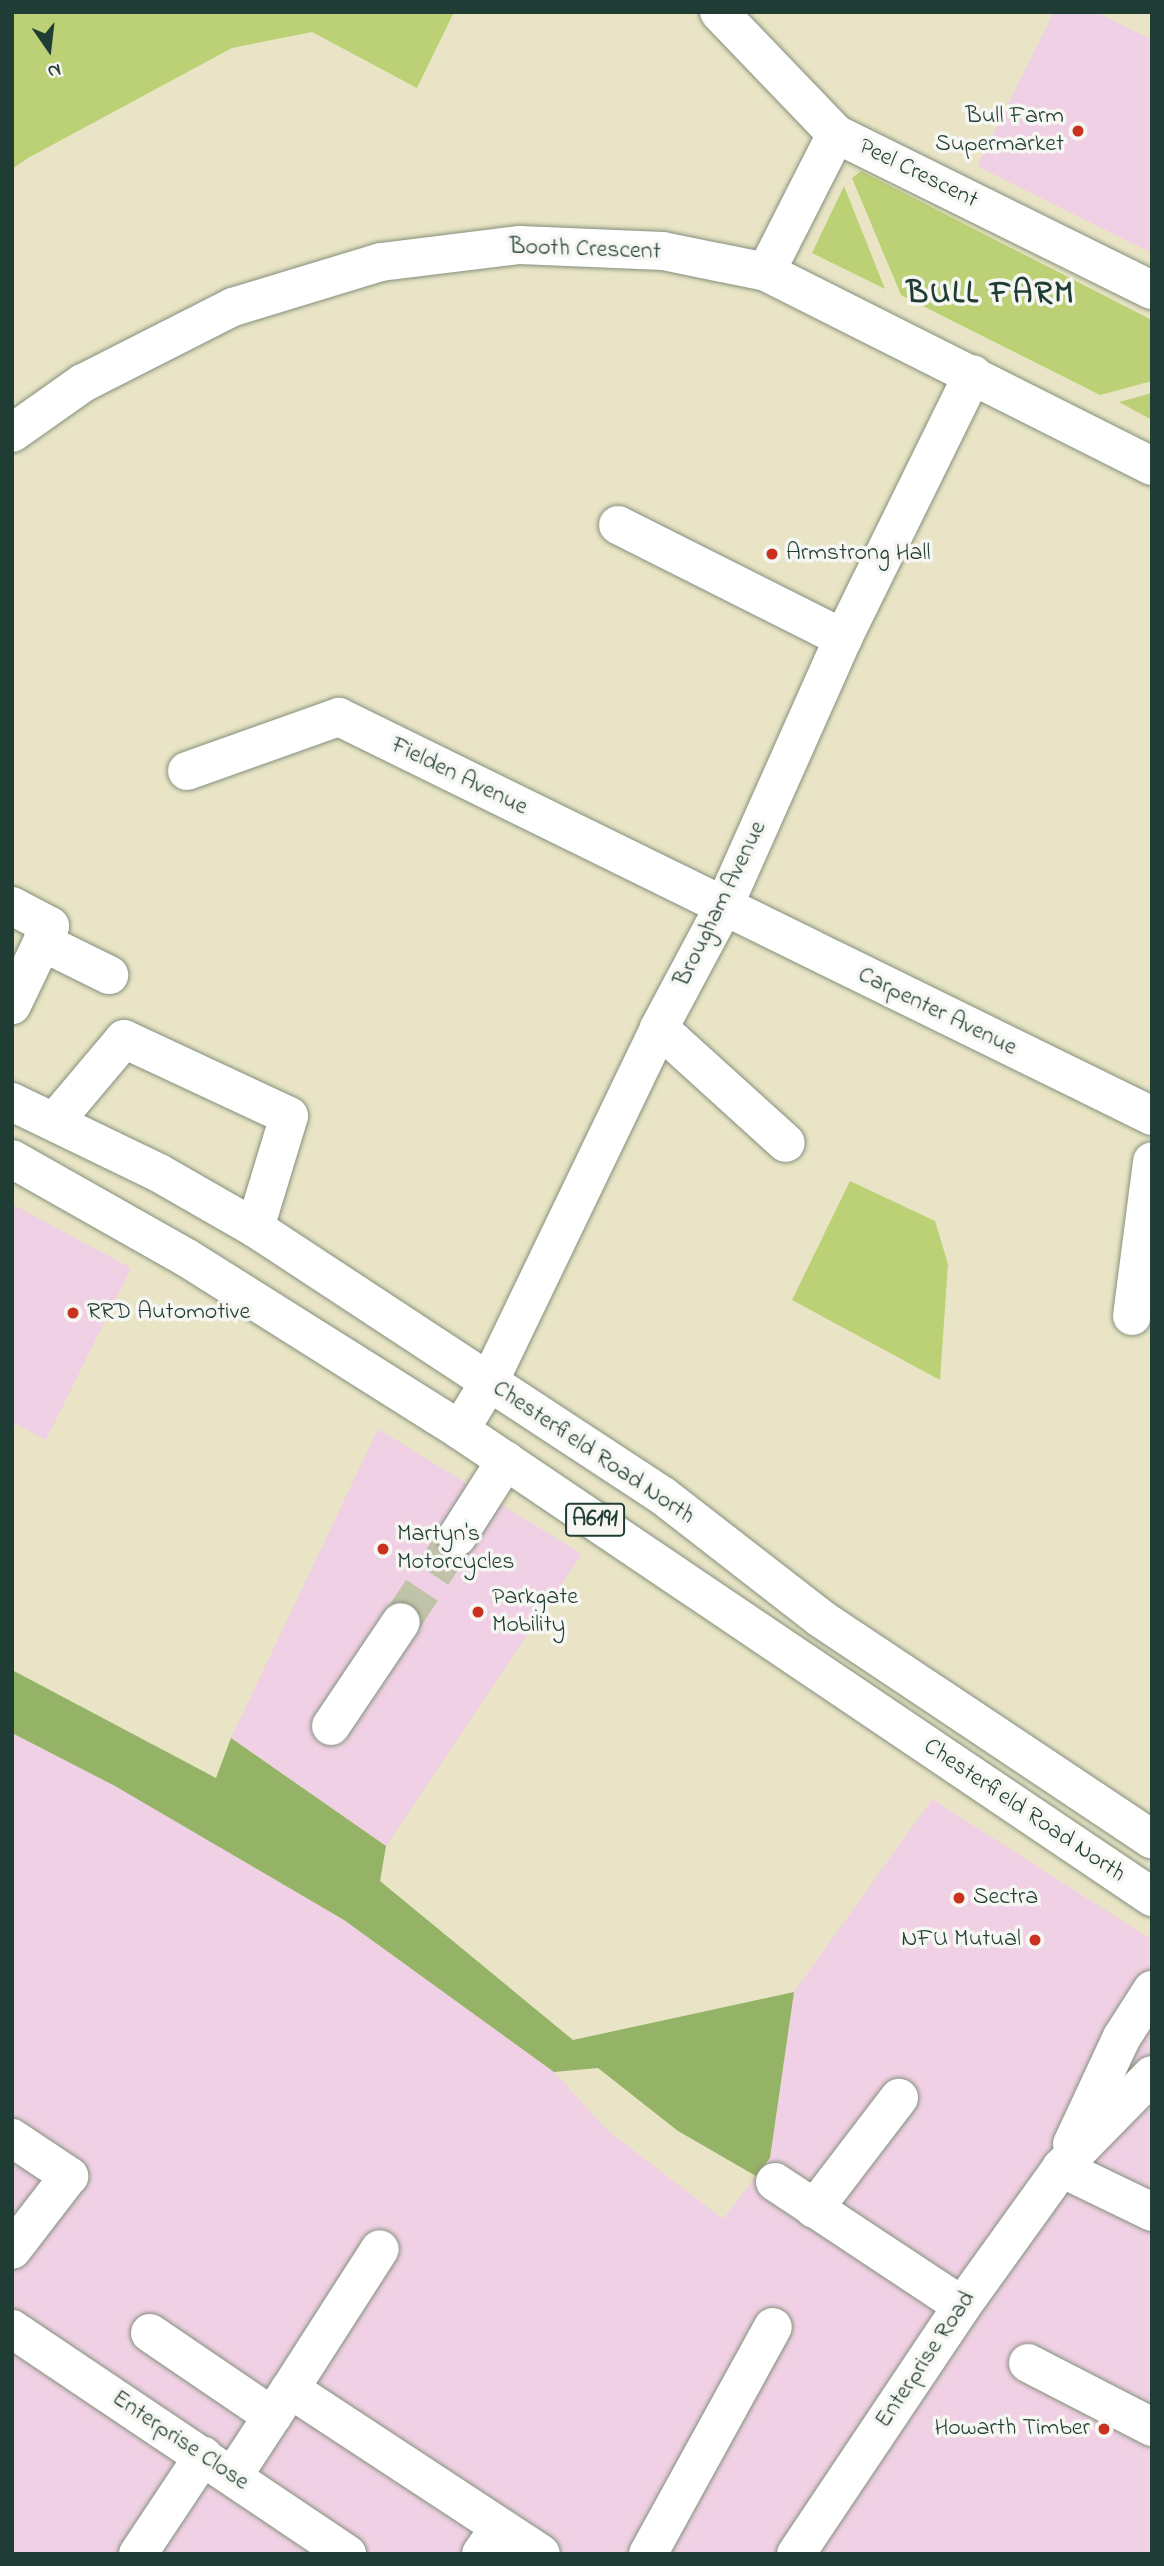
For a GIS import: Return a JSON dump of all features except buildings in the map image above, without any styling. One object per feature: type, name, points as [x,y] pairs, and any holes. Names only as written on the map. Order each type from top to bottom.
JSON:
[{"type":"street","name":"Peel Crescent","points":[[719,12],[836,134],[1152,290]]},
{"type":"street","points":[[766,272],[836,134]]},
{"type":"street","name":"Booth Crescent","points":[[12,433],[83,383],[233,307],[382,262],[520,245],[663,251],[766,272],[1152,466]]},
{"type":"street","name":"Brougham Avenue","points":[[460,1430],[489,1382],[659,1028],[723,908],[843,638],[973,374]]},
{"type":"street","points":[[618,525],[843,638]]},
{"type":"street","name":"Fielden Avenue","points":[[187,771],[339,717],[723,908]]},
{"type":"street","points":[[12,906],[50,926],[12,1005]]},
{"type":"street","name":"Carpenter Avenue","points":[[723,908],[1152,1116]]},
{"type":"street","points":[[42,942],[109,975]]},
{"type":"street","points":[[659,1028],[786,1143]]},
{"type":"street","points":[[55,1121],[124,1039],[289,1116],[255,1228]]},
{"type":"street","name":"Chesterfield Road North","points":[[12,1102],[159,1173],[255,1228],[663,1496],[820,1618],[1152,1839]]},
{"type":"street","name":"Chesterfield Road North","points":[[12,1159],[187,1258],[460,1430],[1152,1897]]},
{"type":"street","points":[[1132,1316],[1152,1161]]},
{"type":"street","points":[[457,1537],[506,1460]]},
{"type":"street","points":[[331,1726],[401,1622]]},
{"type":"street","name":"Enterprise Road","points":[[1061,2168],[1122,2037],[1152,1990]]},
{"type":"street","name":"Enterprise Road","points":[[796,2554],[962,2306],[1061,2168],[1152,2075]]},
{"type":"street","points":[[814,2208],[899,2098]]},
{"type":"street","points":[[12,2138],[69,2176],[12,2250]]},
{"type":"street","points":[[1061,2168],[1152,2212]]},
{"type":"street","points":[[775,2182],[962,2306]]},
{"type":"street","points":[[138,2554],[218,2466],[281,2403],[380,2249]]},
{"type":"street","points":[[648,2554],[773,2327]]},
{"type":"street","name":"Enterprise Close","points":[[12,2329],[347,2554]]},
{"type":"street","points":[[150,2333],[281,2403],[490,2540],[541,2554]]},
{"type":"street","points":[[1028,2362],[1152,2427]]},
{"type":"shaded area","points":[[1054,12],[1096,12],[1152,40],[1152,253],[977,166]]},
{"type":"shaded area","points":[[12,1204],[131,1268],[46,1440],[16,1424],[12,1430]]},
{"type":"shaded area","points":[[378,1429],[582,1554],[386,1846],[231,1738]]},
{"type":"shaded area","points":[[12,1733],[115,1786],[344,1920],[554,2072],[607,2130],[723,2219],[770,2158],[794,1992],[932,1799],[1152,1940],[1152,2554],[12,2554]]},
{"type":"green space","points":[[12,12],[454,12],[417,88],[312,32],[232,48],[12,169]]},
{"type":"green space","points":[[861,171],[1152,320],[1152,381],[1100,395],[901,295],[852,178]]},
{"type":"green space","points":[[844,186],[885,289],[812,253]]},
{"type":"green space","points":[[1152,393],[1152,420],[1119,402]]},
{"type":"green space","points":[[850,1181],[935,1221],[948,1264],[940,1380],[792,1300]]},
{"type":"green space","points":[[12,1670],[216,1778],[231,1738],[386,1846],[380,1881],[573,2040],[794,1992],[770,2158],[756,2176],[678,2131],[598,2068],[554,2072],[344,1920],[115,1786],[12,1733]]},
{"type":"tunnel","points":[[401,1622],[457,1537]]},
{"type":"place","name":"Bull Farm Supermarket","points":[[1078,131]]},
{"type":"place","name":"Armstrong Hall","points":[[772,554]]},
{"type":"place","name":"RRD Automotive","points":[[73,1313]]},
{"type":"place","name":"Martyn's Motorcycles","points":[[383,1549]]},
{"type":"place","name":"Parkgate Mobility","points":[[478,1612]]},
{"type":"place","name":"Sectra","points":[[959,1898]]},
{"type":"place","name":"NFU Mutual","points":[[1035,1940]]},
{"type":"place","name":"Howarth Timber","points":[[1104,2429]]},
{"type":"district","name":"BULL FARM","points":[[991,295]]}]
